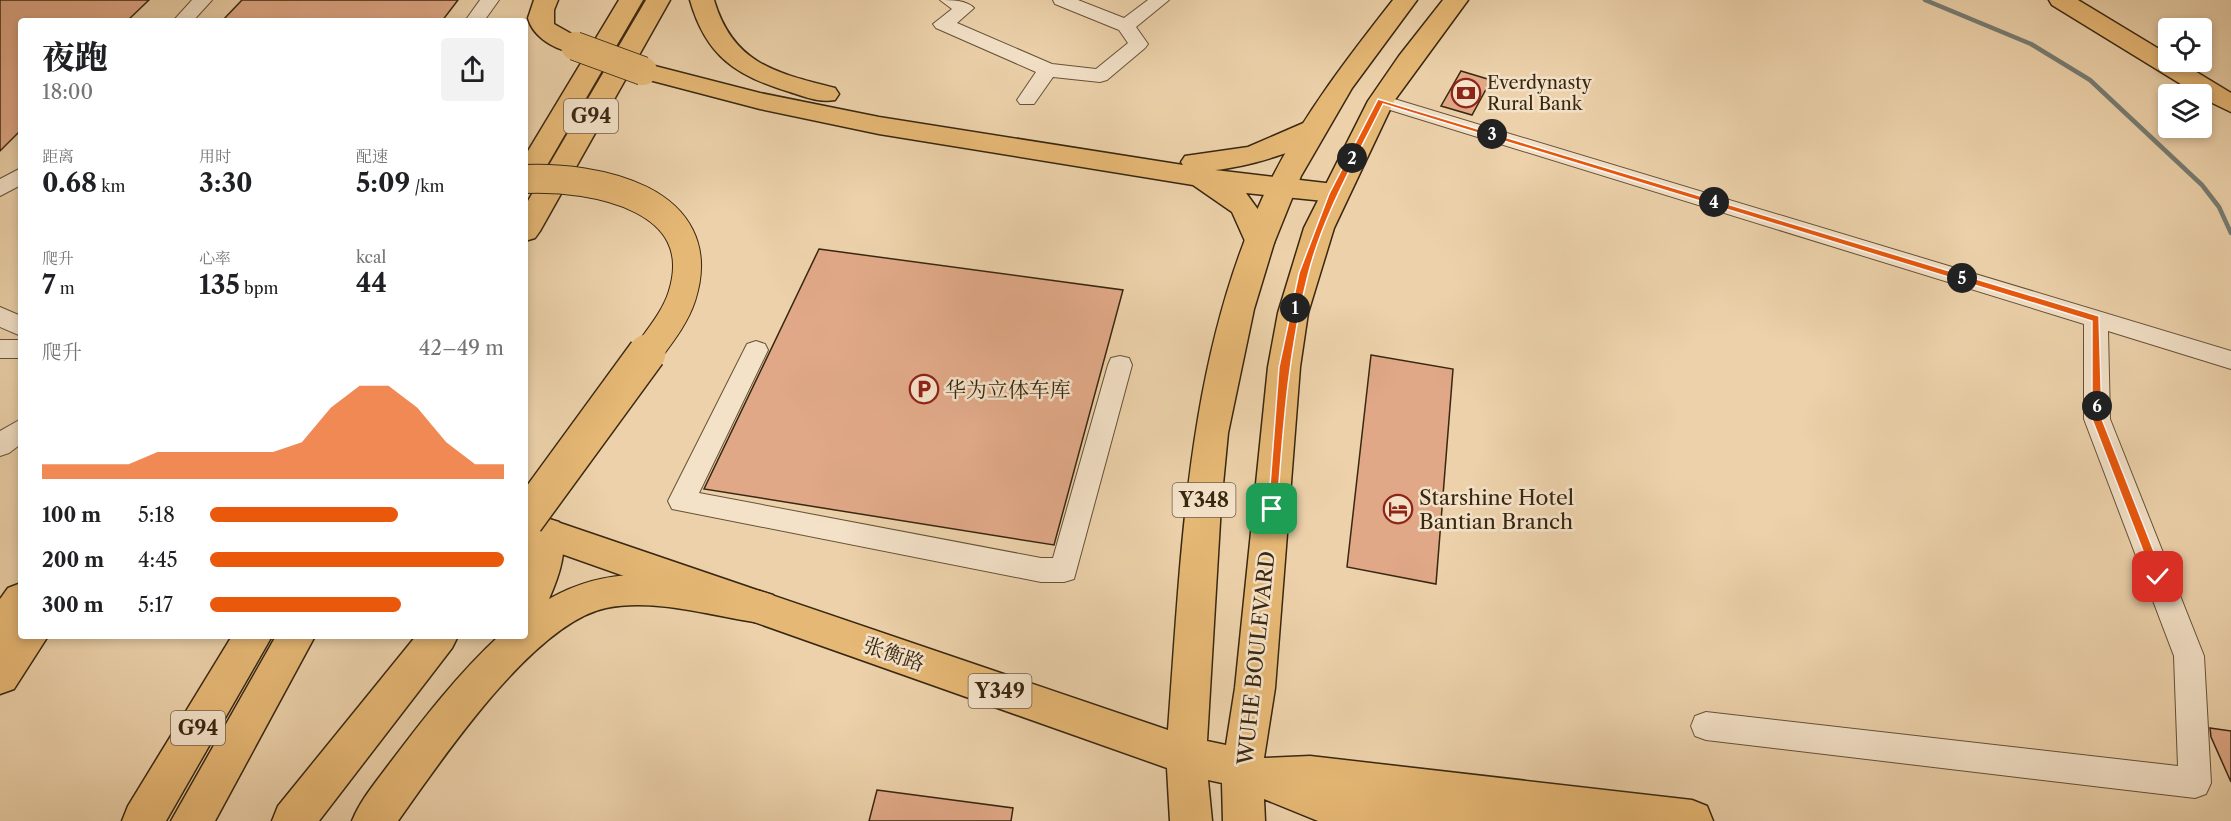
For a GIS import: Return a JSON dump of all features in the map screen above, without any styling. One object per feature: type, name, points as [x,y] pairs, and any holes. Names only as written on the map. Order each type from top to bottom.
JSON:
[{"type":"main road","points":[[546,0],[540,14],[543,28],[575,46],[643,71],[743,97],[1285,183],[1334,194]]},
{"type":"main road","name":"G94","points":[[528,174],[631,0]]},
{"type":"main road","name":"G94","points":[[528,226],[658,0]]},
{"type":"main road","points":[[702,0],[706,22],[716,40],[746,65],[760,73],[781,82],[958,132]]},
{"type":"main road","name":"Y348","points":[[1191,821],[1186,756],[1203,505],[1211,433],[1239,309],[1259,243],[1285,183],[1315,126],[1367,48],[1404,0]]},
{"type":"main road","name":"WUHE BOULEVARD","points":[[1244,821],[1253,772],[1255,688],[1284,367],[1304,273],[1334,194],[1381,101],[1408,61],[1456,0]]},
{"type":"main road","points":[[2061,0],[2231,104]]},
{"type":"main road","points":[[2097,0],[2158,36]]},
{"type":"main road","points":[[2212,69],[2231,80]]},
{"type":"main road","points":[[1185,168],[1256,156],[1315,126]]},
{"type":"main road","points":[[1185,168],[1233,196],[1247,208],[1255,223],[1259,243]]},
{"type":"main road","points":[[528,179],[581,179],[613,185],[638,195],[658,208],[673,225],[682,243],[686,269],[683,292],[664,330],[532,527],[546,561],[541,578],[528,603]]},
{"type":"main road","name":"张衡路","points":[[532,527],[1186,756],[1253,772]]},
{"type":"main road","points":[[528,634],[556,614],[606,592],[640,590],[760,607]]},
{"type":"main road","points":[[0,631],[18,603]]},
{"type":"main road","points":[[0,676],[27,639]]},
{"type":"main road","name":"G94","points":[[143,821],[251,639]]},
{"type":"main road","name":"G94","points":[[192,821],[294,639]]},
{"type":"main road","points":[[293,821],[437,639]]},
{"type":"main road","points":[[373,821],[452,713],[502,650],[520,639]]},
{"type":"main road","points":[[1253,772],[1312,800],[1484,821]]},
{"type":"main road","name":"Y349","points":[[1253,772],[1310,776],[1692,821]]},
{"type":"street","points":[[185,18],[203,0]]},
{"type":"street","points":[[476,18],[490,0]]},
{"type":"street","points":[[949,0],[965,8],[943,24],[1048,70],[1100,76],[1138,44],[1126,26],[1062,0]]},
{"type":"street","points":[[1126,26],[1160,0]]},
{"type":"street","points":[[1027,99],[1048,70]]},
{"type":"street","points":[[1381,101],[2231,360]]},
{"type":"street","points":[[0,183],[18,175]]},
{"type":"street","points":[[0,189],[18,176]]},
{"type":"street","points":[[0,316],[18,325]]},
{"type":"street","points":[[1706,726],[2195,783],[2189,656],[2097,419],[2096,319]]},
{"type":"street","points":[[0,349],[18,349]]},
{"type":"street","points":[[756,350],[682,501],[1041,570],[1065,570],[1120,365]]},
{"type":"street","points":[[0,446],[18,431]]},
{"type":"building","points":[[0,0],[149,0],[130,18],[18,18],[18,133],[0,151]]},
{"type":"building","points":[[242,0],[458,0],[444,18],[225,18]]},
{"type":"building","name":"Everdynasty Rural Bank","points":[[1461,71],[1491,80],[1472,115],[1441,106]]},
{"type":"building","name":"华为立体车库","points":[[819,249],[1123,290],[1054,545],[704,489]]},
{"type":"building","name":"Starshine Hotel Bantian Branch","points":[[1371,355],[1453,369],[1436,584],[1347,567]]},
{"type":"building","points":[[2210,728],[2231,731],[2231,782],[2211,737]]},
{"type":"building","points":[[877,790],[1013,808],[1011,821],[869,821]]},
{"type":"waterway","points":[[1925,0],[2031,44],[2090,80],[2202,185],[2219,207],[2231,233]]},
{"type":"place","name":"Everdynasty Rural Bank","points":[[1466,93]]},
{"type":"place","name":"华为立体车库","points":[[924,389]]},
{"type":"place","name":"Starshine Hotel Bantian Branch","points":[[1398,509]]},
{"type":"route","points":[[1272,509],[1284,367],[1293,313],[1319,228],[1381,101],[2096,319],[2097,419],[2158,577]]}]
